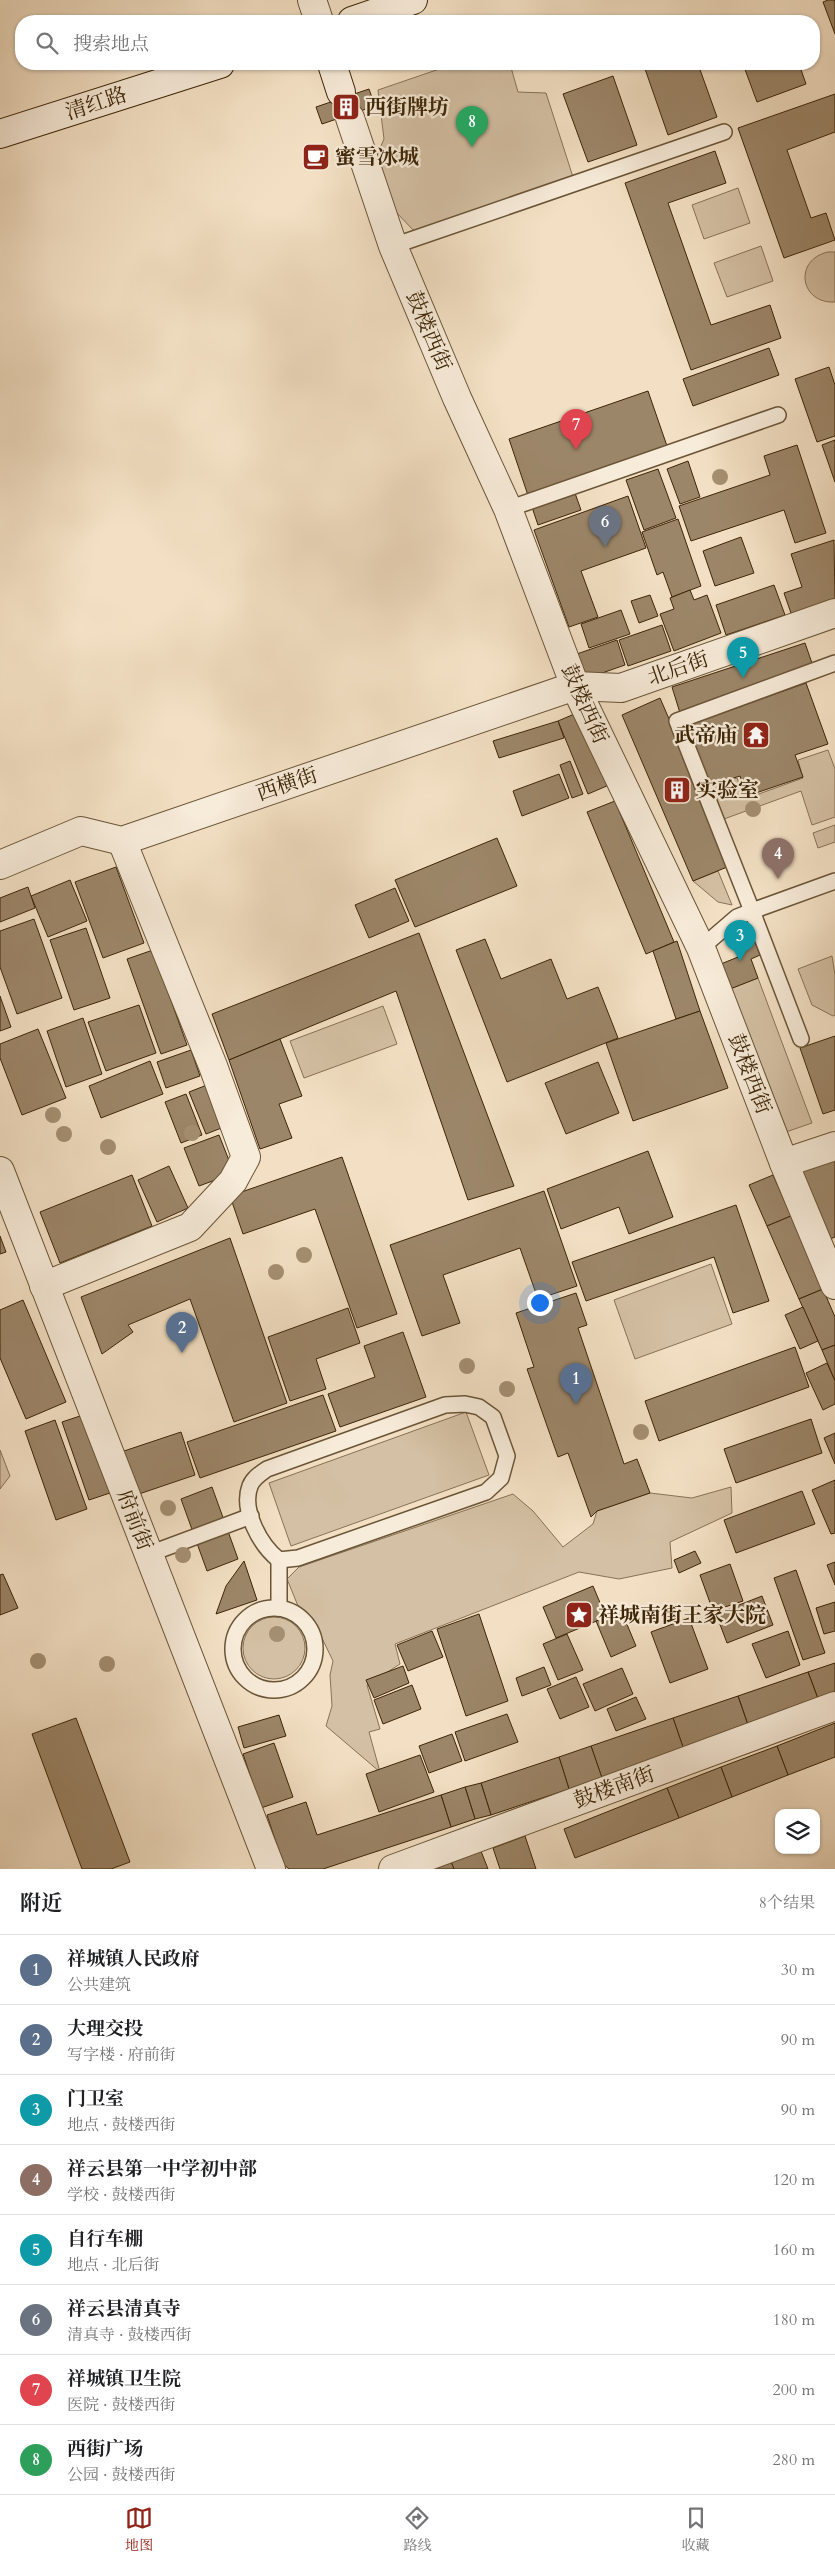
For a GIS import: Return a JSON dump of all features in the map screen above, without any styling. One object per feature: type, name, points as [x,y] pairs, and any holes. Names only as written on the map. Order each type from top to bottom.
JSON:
[{"type":"street","points":[[312,0],[317,15]]},
{"type":"street","points":[[370,15],[414,0]]},
{"type":"street","name":"清红路","points":[[0,134],[201,70]]},
{"type":"street","points":[[334,70],[341,92]]},
{"type":"street","name":"鼓楼西街","points":[[350,118],[393,246],[453,389],[508,509],[575,686],[701,948],[786,1167],[835,1284]]},
{"type":"street","name":"北后街","points":[[575,686],[620,688],[835,613]]},
{"type":"street","name":"西横街","points":[[122,840],[575,686]]},
{"type":"street","points":[[0,865],[81,831],[122,840],[213,1066],[246,1157],[233,1180],[190,1227],[44,1286]]},
{"type":"street","points":[[786,1167],[835,1146]]},
{"type":"street","name":"府前街","points":[[0,1171],[271,1869]]},
{"type":"street","name":"鼓楼南街","points":[[392,1869],[835,1706]]},
{"type":"lane","points":[[393,246],[724,132]]},
{"type":"lane","points":[[508,509],[778,416]]},
{"type":"lane","points":[[801,1039],[677,721],[835,665]]},
{"type":"lane","points":[[701,948],[737,917],[835,881]]},
{"type":"lane","points":[[279,1560],[298,1558],[486,1492],[501,1478],[507,1456],[493,1416],[479,1407],[465,1404],[445,1405],[267,1469],[257,1476],[250,1486],[248,1501],[262,1544],[279,1560],[279,1608]]},
{"type":"lane","points":[[149,1554],[252,1516]]},
{"type":"lane","points":[[265,1608],[279,1608],[292,1612],[304,1620],[312,1631],[316,1645],[315,1659],[309,1672],[300,1683],[287,1689],[273,1691],[259,1688],[247,1681],[239,1670],[234,1658],[233,1645],[236,1633],[243,1621],[253,1613],[265,1608]]},
{"type":"shaded area","points":[[436,70],[512,70],[518,92],[546,93],[573,177],[414,231],[396,212],[377,155],[384,139],[378,90]]},
{"type":"shaded area","points":[[738,188],[750,223],[704,239],[692,205]]},
{"type":"shaded area","points":[[761,246],[773,281],[727,297],[714,263]]},
{"type":"shaded area","points":[[828,252],[835,252],[835,302],[823,301],[814,296],[808,289],[805,281],[809,263]]},
{"type":"shaded area","points":[[828,750],[835,769],[835,817],[812,825],[801,791],[724,819],[712,786],[737,778],[745,799],[803,778],[798,760]]},
{"type":"shaded area","points":[[835,825],[835,842],[818,848],[813,833]]},
{"type":"shaded area","points":[[718,871],[732,905],[718,902],[693,881]]},
{"type":"shaded area","points":[[832,956],[835,975],[835,1015],[833,1016],[812,1005],[798,969]]},
{"type":"shaded area","points":[[758,978],[812,1123],[783,1133],[730,989]]},
{"type":"shaded area","points":[[383,1006],[397,1044],[304,1078],[290,1041]]},
{"type":"shaded area","points":[[711,1264],[732,1324],[635,1359],[614,1300]]},
{"type":"shaded area","points":[[466,1412],[489,1475],[291,1546],[269,1483]]},
{"type":"shaded area","points":[[0,1450],[10,1476],[0,1489]]},
{"type":"shaded area","points":[[731,1487],[732,1513],[670,1542],[672,1568],[619,1579],[579,1572],[395,1644],[400,1664],[367,1685],[380,1729],[369,1732],[380,1772],[326,1726],[332,1706],[330,1675],[333,1661],[319,1632],[298,1606],[287,1579],[299,1567],[513,1494],[533,1511],[563,1547],[593,1524],[597,1511],[650,1493],[692,1498]]},
{"type":"shaded area","points":[[274,1617],[286,1619],[296,1626],[303,1636],[305,1648],[303,1660],[296,1670],[286,1677],[274,1679],[262,1677],[252,1670],[245,1660],[243,1648],[245,1636],[252,1626],[262,1619]]},
{"type":"building","points":[[835,0],[835,34],[823,2]]},
{"type":"building","points":[[645,70],[700,70],[717,117],[668,135]]},
{"type":"building","points":[[745,70],[801,70],[806,84],[757,102]]},
{"type":"building","points":[[613,76],[637,145],[588,162],[563,94]]},
{"type":"building","name":"西街牌坊","points":[[369,89],[375,106],[322,124],[316,107]]},
{"type":"building","points":[[835,94],[835,132],[787,150],[811,218],[826,213],[835,240],[784,258],[738,128]]},
{"type":"building","points":[[715,151],[726,183],[668,203],[711,325],[770,305],[781,338],[691,370],[625,183]]},
{"type":"building","points":[[769,348],[779,375],[693,406],[683,379]]},
{"type":"building","points":[[829,367],[835,385],[835,436],[817,442],[795,379]]},
{"type":"building","points":[[648,391],[667,446],[570,479],[581,510],[538,525],[509,439]]},
{"type":"building","points":[[835,440],[835,482],[822,445]]},
{"type":"building","points":[[797,445],[826,533],[795,543],[784,510],[691,541],[679,506],[770,475],[764,456]]},
{"type":"building","points":[[688,461],[700,497],[680,504],[667,469]]},
{"type":"building","points":[[658,469],[676,518],[644,530],[626,480]]},
{"type":"building","points":[[628,496],[646,548],[581,571],[598,617],[569,627],[534,530]]},
{"type":"building","points":[[678,519],[701,586],[672,597],[663,572],[657,575],[642,532]]},
{"type":"building","points":[[741,537],[754,573],[715,586],[703,551]]},
{"type":"building","points":[[834,540],[835,601],[792,616],[784,593],[802,587],[791,554]]},
{"type":"building","points":[[774,585],[785,615],[726,635],[716,605]]},
{"type":"building","points":[[690,590],[694,600],[707,595],[721,633],[674,651],[660,614],[674,609],[670,598]]},
{"type":"building","points":[[650,595],[658,616],[639,623],[631,601]]},
{"type":"building","points":[[621,610],[630,634],[589,648],[581,624]]},
{"type":"building","points":[[662,625],[671,651],[628,666],[619,640]]},
{"type":"building","points":[[617,640],[625,665],[582,680],[574,655]]},
{"type":"building","points":[[805,643],[814,669],[680,713],[672,687]]},
{"type":"building","name":"武帝庙","points":[[806,683],[828,744],[795,755],[803,777],[747,796],[740,776],[706,787],[685,726]]},
{"type":"building","name":"实验室","points":[[660,698],[732,865],[693,881],[622,715]]},
{"type":"building","points":[[579,712],[609,785],[588,794],[558,721]]},
{"type":"building","points":[[558,721],[564,738],[499,758],[493,741]]},
{"type":"building","points":[[570,761],[583,794],[572,798],[560,765]]},
{"type":"building","points":[[559,774],[569,798],[522,816],[513,791]]},
{"type":"building","points":[[615,801],[674,942],[646,954],[587,812]]},
{"type":"building","points":[[497,838],[517,886],[415,927],[395,880]]},
{"type":"building","points":[[116,867],[144,943],[103,958],[75,882]]},
{"type":"building","points":[[70,880],[87,921],[48,937],[31,896]]},
{"type":"building","points":[[28,887],[35,908],[0,922],[0,898]]},
{"type":"building","points":[[395,888],[409,921],[369,938],[355,905]]},
{"type":"building","points":[[34,919],[62,998],[17,1014],[0,967],[0,931]]},
{"type":"building","points":[[86,928],[110,998],[74,1010],[50,940]]},
{"type":"building","points":[[751,932],[760,955],[751,959],[758,978],[730,989],[721,964],[738,957],[732,940]]},
{"type":"building","points":[[419,933],[514,1186],[468,1200],[396,991],[229,1060],[212,1014]]},
{"type":"building","points":[[485,939],[501,979],[551,959],[567,999],[598,987],[618,1038],[507,1082],[456,950]]},
{"type":"building","points":[[677,941],[700,1011],[676,1019],[653,951]]},
{"type":"building","points":[[153,950],[187,1045],[161,1054],[127,959]]},
{"type":"building","points":[[0,996],[11,1027],[0,1031]]},
{"type":"building","points":[[139,1005],[156,1053],[106,1071],[88,1022]]},
{"type":"building","points":[[700,1011],[728,1088],[633,1121],[606,1043]]},
{"type":"building","points":[[83,1018],[102,1074],[66,1087],[47,1031]]},
{"type":"building","points":[[38,1029],[66,1098],[22,1115],[0,1058],[0,1044]]},
{"type":"building","points":[[835,1036],[835,1110],[823,1114],[800,1048]]},
{"type":"building","points":[[280,1039],[302,1096],[279,1104],[292,1138],[260,1149],[229,1060]]},
{"type":"building","points":[[191,1050],[200,1076],[166,1088],[157,1062]]},
{"type":"building","points":[[150,1061],[163,1094],[101,1118],[89,1086]]},
{"type":"building","points":[[598,1062],[619,1113],[566,1134],[545,1083]]},
{"type":"building","points":[[207,1085],[224,1127],[206,1134],[189,1092]]},
{"type":"building","points":[[186,1094],[202,1135],[181,1143],[165,1102]]},
{"type":"building","points":[[219,1135],[234,1173],[199,1186],[184,1148]]},
{"type":"building","points":[[648,1151],[673,1217],[629,1234],[619,1207],[561,1229],[547,1189]]},
{"type":"building","points":[[342,1157],[397,1314],[357,1328],[315,1209],[243,1234],[230,1196]]},
{"type":"building","points":[[835,1157],[835,1237],[830,1239],[802,1170]]},
{"type":"building","points":[[169,1166],[188,1208],[157,1222],[138,1180]]},
{"type":"building","points":[[132,1175],[152,1226],[60,1263],[40,1212]]},
{"type":"building","points":[[773,1175],[791,1216],[767,1226],[749,1185]]},
{"type":"building","points":[[544,1191],[577,1286],[538,1299],[520,1248],[443,1275],[460,1323],[422,1336],[390,1245]]},
{"type":"building","points":[[736,1205],[769,1301],[733,1313],[714,1257],[586,1301],[572,1262]]},
{"type":"building","points":[[791,1216],[823,1289],[799,1299],[767,1226]]},
{"type":"building","points":[[0,1236],[6,1252],[0,1254]]},
{"type":"building","points":[[230,1238],[287,1403],[234,1422],[190,1299],[128,1325],[133,1332],[102,1354],[81,1297]]},
{"type":"building","points":[[823,1289],[835,1317],[835,1345],[822,1350],[799,1299]]},
{"type":"building","points":[[576,1293],[587,1325],[578,1328],[624,1464],[637,1459],[650,1493],[597,1511],[591,1517],[568,1453],[558,1457],[527,1369],[534,1367],[516,1313]]},
{"type":"building","points":[[23,1300],[66,1402],[26,1419],[0,1358],[0,1310]]},
{"type":"building","points":[[803,1307],[818,1341],[800,1349],[785,1315]]},
{"type":"building","points":[[348,1308],[360,1343],[316,1359],[326,1389],[290,1401],[268,1337]]},
{"type":"building","points":[[403,1332],[426,1397],[340,1427],[328,1394],[375,1377],[364,1346]]},
{"type":"building","points":[[835,1345],[835,1381],[822,1350]]},
{"type":"building","points":[[795,1347],[809,1387],[659,1441],[645,1401]]},
{"type":"building","points":[[827,1363],[835,1381],[835,1404],[823,1410],[806,1373]]},
{"type":"building","points":[[323,1395],[336,1431],[200,1478],[187,1442]]},
{"type":"building","points":[[83,1415],[110,1493],[89,1500],[62,1422]]},
{"type":"building","points":[[811,1419],[822,1453],[736,1483],[724,1449]]},
{"type":"building","points":[[55,1420],[87,1509],[56,1520],[25,1431]]},
{"type":"building","points":[[181,1432],[195,1475],[139,1494],[124,1451]]},
{"type":"building","points":[[835,1433],[835,1464],[824,1438]]},
{"type":"building","points":[[835,1480],[835,1533],[831,1534],[812,1490]]},
{"type":"building","points":[[212,1487],[238,1559],[207,1571],[181,1499]]},
{"type":"building","points":[[802,1491],[815,1524],[736,1553],[724,1520]]},
{"type":"building","points":[[695,1551],[701,1563],[679,1573],[674,1560]]},
{"type":"building","points":[[244,1561],[257,1600],[216,1614],[226,1586]]},
{"type":"building","points":[[835,1562],[835,1585],[827,1565]]},
{"type":"building","points":[[730,1564],[743,1601],[713,1611],[700,1575]]},
{"type":"building","points":[[796,1570],[825,1653],[803,1660],[774,1578]]},
{"type":"building","points":[[3,1574],[18,1608],[0,1615],[0,1575]]},
{"type":"building","points":[[593,1586],[606,1617],[556,1638],[543,1607]]},
{"type":"building","points":[[762,1596],[773,1625],[727,1643],[716,1614]]},
{"type":"building","points":[[835,1602],[835,1631],[824,1634],[816,1608]]},
{"type":"building","points":[[621,1610],[636,1646],[611,1657],[596,1621]]},
{"type":"building","points":[[479,1614],[508,1701],[466,1716],[437,1629]]},
{"type":"building","points":[[689,1618],[708,1669],[670,1683],[651,1632]]},
{"type":"building","points":[[432,1631],[443,1657],[408,1671],[397,1645]]},
{"type":"building","points":[[788,1631],[800,1665],[766,1678],[752,1644]]},
{"type":"building","points":[[567,1634],[583,1670],[558,1680],[543,1644]]},
{"type":"building","points":[[835,1663],[835,1699],[820,1704],[808,1672]]},
{"type":"building","points":[[403,1666],[409,1683],[374,1698],[366,1680]]},
{"type":"building","points":[[544,1667],[551,1685],[522,1696],[516,1678]]},
{"type":"building","points":[[622,1668],[633,1694],[595,1711],[583,1684]]},
{"type":"building","points":[[808,1672],[820,1704],[749,1728],[738,1696]]},
{"type":"building","points":[[576,1677],[589,1707],[560,1719],[547,1689]]},
{"type":"building","points":[[412,1685],[421,1709],[383,1724],[374,1700]]},
{"type":"building","points":[[738,1696],[749,1728],[684,1750],[673,1718]]},
{"type":"building","points":[[636,1697],[646,1719],[616,1731],[607,1709]]},
{"type":"building","points":[[507,1714],[518,1742],[465,1761],[455,1732]]},
{"type":"building","points":[[279,1715],[286,1736],[244,1748],[238,1727]]},
{"type":"building","points":[[76,1718],[130,1862],[111,1869],[82,1869],[32,1734]]},
{"type":"building","points":[[673,1718],[684,1750],[602,1778],[591,1746]]},
{"type":"building","points":[[835,1723],[835,1757],[788,1775],[777,1746]]},
{"type":"building","points":[[452,1734],[462,1761],[429,1773],[419,1746]]},
{"type":"building","points":[[274,1743],[293,1797],[261,1808],[243,1754]]},
{"type":"building","points":[[591,1746],[602,1778],[569,1789],[559,1757]]},
{"type":"building","points":[[777,1746],[788,1775],[732,1797],[721,1767]]},
{"type":"building","points":[[420,1755],[434,1792],[379,1812],[366,1774]]},
{"type":"building","points":[[559,1757],[569,1789],[491,1815],[481,1783]]},
{"type":"building","points":[[721,1767],[732,1797],[679,1818],[667,1788]]},
{"type":"building","points":[[481,1783],[491,1815],[475,1819],[465,1787]]},
{"type":"building","points":[[465,1787],[475,1819],[451,1827],[441,1795]]},
{"type":"building","points":[[667,1788],[679,1818],[575,1858],[564,1829]]},
{"type":"building","points":[[441,1795],[451,1827],[323,1869],[289,1869],[283,1864],[267,1815],[306,1802],[317,1835]]},
{"type":"building","points":[[525,1836],[536,1869],[500,1869],[493,1848]]},
{"type":"building","points":[[479,1846],[488,1869],[454,1869],[449,1857]]},
{"type":"building","points":[[449,1857],[454,1869],[417,1869]]},
{"type":"place","name":"西街牌坊","points":[[346,107]]},
{"type":"place","name":"西街广场","points":[[472,147]]},
{"type":"place","name":"蜜雪冰城","points":[[316,157]]},
{"type":"place","name":"祥城镇卫生院","points":[[576,450]]},
{"type":"place","name":"祥云县清真寺","points":[[605,547]]},
{"type":"place","name":"自行车棚","points":[[743,678]]},
{"type":"place","name":"武帝庙","points":[[756,735]]},
{"type":"place","name":"实验室","points":[[677,790]]},
{"type":"place","name":"祥云县第一中学初中部","points":[[778,879]]},
{"type":"place","name":"门卫室","points":[[740,961]]},
{"type":"place","name":"大理交投","points":[[182,1353]]},
{"type":"place","name":"祥城镇人民政府","points":[[576,1404]]},
{"type":"place","name":"祥城南街王家大院","points":[[579,1615]]}]
